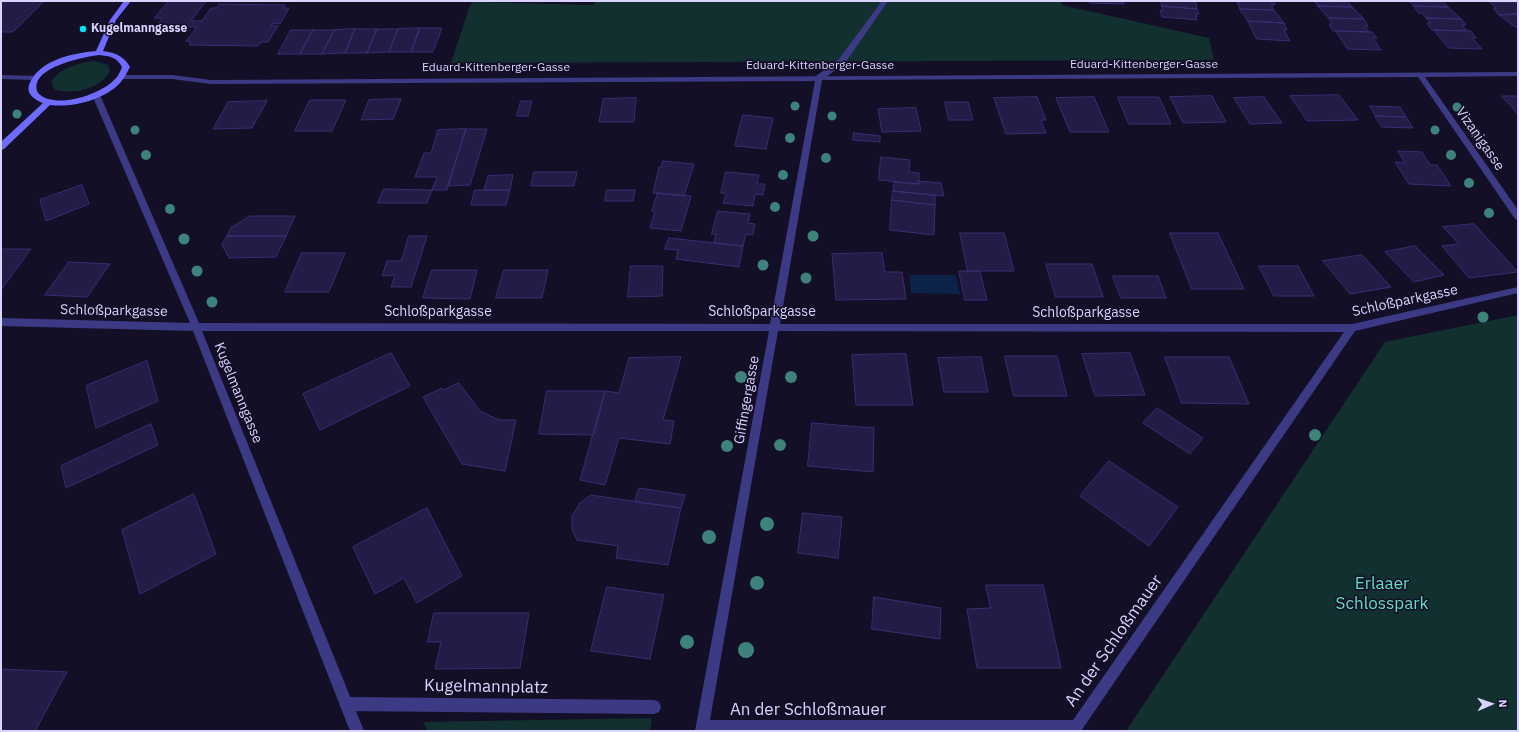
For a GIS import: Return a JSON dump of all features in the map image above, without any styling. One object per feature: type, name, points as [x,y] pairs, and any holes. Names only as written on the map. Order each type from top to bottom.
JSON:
[{"type":"street","points":[[99,52],[113,20],[128,1]]},
{"type":"street","points":[[819,78],[842,61],[885,1]]},
{"type":"street","points":[[99,52],[114,54],[123,59],[126,67],[122,77],[107,89],[96,95],[63,103],[48,102],[38,99],[33,93],[32,86],[36,78],[56,63],[85,54],[99,52]]},
{"type":"street","name":"Eduard-Kittenberger-Gasse","points":[[122,77],[172,77],[211,82],[1518,74]]},
{"type":"street","name":"Vizanigasse","points":[[1420,75],[1518,217]]},
{"type":"street","points":[[1,77],[36,78]]},
{"type":"street","name":"Giffingergasse","points":[[703,729],[819,78]]},
{"type":"street","name":"Kugelmanngasse","points":[[96,95],[196,327],[348,704]]},
{"type":"street","points":[[1,147],[48,102]]},
{"type":"street","name":"Schloßparkgasse","points":[[1,322],[196,327],[775,326],[1352,328],[1518,290]]},
{"type":"street","name":"An der Schloßmauer","points":[[703,729],[1076,727],[1352,328]]},
{"type":"street","points":[[348,704],[357,731]]},
{"type":"street","name":"Kugelmannplatz","points":[[348,704],[654,707]]},
{"type":"green space","points":[[595,1],[1061,1],[1062,5],[1209,38],[1214,60],[451,63],[470,5],[474,2],[594,5]]},
{"type":"green space","points":[[95,61],[108,65],[110,71],[106,77],[94,86],[71,92],[56,90],[52,86],[52,80],[66,69],[77,64]]},
{"type":"green space","name":"Erlaaer Schlosspark","points":[[1518,315],[1518,731],[1126,731],[1385,342]]},
{"type":"green space","points":[[652,718],[650,731],[428,731],[423,722]]},
{"type":"water","points":[[909,275],[956,275],[960,294],[911,293]]},
{"type":"building","points":[[1,1],[44,1],[13,32],[1,32]]},
{"type":"building","points":[[169,1],[206,1],[191,21],[202,21],[211,8],[217,8],[219,4],[285,5],[283,8],[289,8],[280,24],[273,23],[271,26],[278,26],[268,42],[261,42],[258,46],[189,45],[191,42],[186,41],[197,27],[186,27],[183,31],[174,31],[177,27],[157,27],[162,18],[155,18]]},
{"type":"building","points":[[1089,1],[1123,1],[1124,4],[1090,3]]},
{"type":"building","points":[[1161,1],[1192,1],[1196,3],[1197,9],[1162,6]]},
{"type":"building","points":[[1239,1],[1273,1],[1275,5],[1271,5],[1274,10],[1240,9],[1237,2],[1240,3]]},
{"type":"building","points":[[1315,1],[1351,1],[1348,2],[1352,7],[1318,6]]},
{"type":"building","points":[[1410,1],[1443,1],[1448,7],[1414,6]]},
{"type":"building","points":[[1490,2],[1518,2],[1518,14],[1499,15],[1493,8],[1496,8]]},
{"type":"building","points":[[1162,6],[1197,9],[1199,14],[1196,14],[1197,20],[1162,17],[1160,10],[1163,11]]},
{"type":"building","points":[[1318,6],[1352,7],[1364,19],[1329,18]]},
{"type":"building","points":[[1414,6],[1448,7],[1461,19],[1426,18],[1422,13],[1419,13]]},
{"type":"building","points":[[1240,9],[1274,10],[1284,23],[1248,21]]},
{"type":"building","points":[[1518,14],[1518,27],[1515,27],[1499,15]]},
{"type":"building","points":[[1329,18],[1364,19],[1368,26],[1365,26],[1369,32],[1333,31],[1329,24],[1332,24]]},
{"type":"building","points":[[1426,18],[1461,19],[1466,25],[1462,25],[1467,31],[1432,30],[1427,23],[1431,23]]},
{"type":"building","points":[[1248,21],[1284,23],[1287,30],[1284,30],[1290,41],[1257,39]]},
{"type":"building","points":[[420,28],[442,28],[433,52],[411,52]]},
{"type":"building","points":[[420,28],[411,52],[389,52],[398,29]]},
{"type":"building","points":[[355,29],[377,29],[367,53],[345,53]]},
{"type":"building","points":[[355,29],[345,53],[322,54],[334,30]]},
{"type":"building","points":[[377,29],[398,29],[389,52],[367,53]]},
{"type":"building","points":[[291,30],[313,30],[300,54],[278,54]]},
{"type":"building","points":[[313,30],[334,30],[322,54],[300,54]]},
{"type":"building","points":[[1434,30],[1471,31],[1476,38],[1472,38],[1482,49],[1449,48]]},
{"type":"building","points":[[1336,31],[1372,32],[1377,38],[1373,38],[1381,50],[1348,49]]},
{"type":"building","points":[[1339,95],[1358,120],[1307,121],[1290,96]]},
{"type":"building","points":[[1212,96],[1226,122],[1183,123],[1170,97]]},
{"type":"building","points":[[1502,96],[1518,96],[1518,114]]},
{"type":"building","points":[[1037,97],[1046,120],[1041,120],[1046,133],[1006,134],[994,98]]},
{"type":"building","points":[[1094,97],[1109,132],[1070,132],[1056,98]]},
{"type":"building","points":[[1118,97],[1159,97],[1171,124],[1129,124]]},
{"type":"building","points":[[1264,97],[1282,123],[1250,124],[1234,98]]},
{"type":"building","points":[[636,98],[634,122],[599,122],[603,99]]},
{"type":"building","points":[[401,99],[393,119],[361,120],[369,100]]},
{"type":"building","points":[[310,100],[346,100],[332,131],[295,131]]},
{"type":"building","points":[[267,101],[252,128],[213,129],[228,102]]},
{"type":"building","points":[[521,101],[532,101],[528,116],[517,116]]},
{"type":"building","points":[[945,102],[968,102],[973,120],[949,120]]},
{"type":"building","points":[[1370,106],[1400,107],[1406,117],[1376,116]]},
{"type":"building","points":[[916,108],[921,131],[882,132],[878,109]]},
{"type":"building","points":[[743,115],[773,118],[766,149],[735,146]]},
{"type":"building","points":[[1375,116],[1406,117],[1413,128],[1382,127]]},
{"type":"building","points":[[466,129],[447,190],[432,190],[437,177],[415,177],[424,153],[431,153],[438,130]]},
{"type":"building","points":[[466,129],[487,129],[470,185],[448,186]]},
{"type":"building","points":[[854,133],[880,136],[880,142],[853,140]]},
{"type":"building","points":[[1398,151],[1422,152],[1430,165],[1437,165],[1451,186],[1409,184],[1395,162],[1405,163]]},
{"type":"building","points":[[881,157],[910,160],[909,172],[919,173],[919,184],[879,180]]},
{"type":"building","points":[[663,161],[694,164],[684,196],[653,193],[659,167],[661,167]]},
{"type":"building","points":[[534,172],[577,172],[574,186],[531,186]]},
{"type":"building","points":[[726,172],[759,175],[757,184],[765,184],[763,195],[755,194],[753,206],[723,203],[726,194],[721,193]]},
{"type":"building","points":[[513,175],[510,190],[484,190],[488,176]]},
{"type":"building","points":[[919,181],[941,183],[944,196],[893,191],[894,182],[919,184]]},
{"type":"building","points":[[82,185],[89,204],[46,221],[40,200]]},
{"type":"building","points":[[384,189],[432,190],[427,203],[378,203]]},
{"type":"building","points":[[475,190],[510,190],[506,205],[471,205]]},
{"type":"building","points":[[607,190],[635,190],[633,201],[605,201]]},
{"type":"building","points":[[893,191],[935,195],[935,205],[892,200]]},
{"type":"building","points":[[658,193],[691,196],[681,231],[650,228],[655,212],[652,211]]},
{"type":"building","points":[[892,200],[935,205],[934,235],[890,230]]},
{"type":"building","points":[[718,211],[750,214],[748,223],[755,224],[753,235],[746,234],[743,246],[714,243],[716,234],[712,234]]},
{"type":"building","points":[[250,216],[295,216],[286,236],[227,236],[231,228]]},
{"type":"building","points":[[1474,224],[1518,272],[1469,278],[1442,246],[1459,244],[1443,227]]},
{"type":"building","points":[[960,233],[1004,233],[1014,271],[968,271]]},
{"type":"building","points":[[1170,233],[1218,233],[1244,289],[1192,289]]},
{"type":"building","points":[[227,236],[286,236],[276,257],[229,258],[222,245]]},
{"type":"building","points":[[409,236],[427,236],[411,287],[391,287],[395,275],[382,276],[387,261],[401,261]]},
{"type":"building","points":[[669,238],[743,246],[739,267],[676,259],[678,250],[665,249]]},
{"type":"building","points":[[1415,246],[1444,275],[1414,282],[1385,252]]},
{"type":"building","points":[[1,249],[31,249],[1,290]]},
{"type":"building","points":[[302,253],[345,253],[329,292],[285,292]]},
{"type":"building","points":[[882,253],[885,272],[902,272],[906,299],[836,300],[832,254]]},
{"type":"building","points":[[1362,255],[1391,287],[1350,294],[1323,261]]},
{"type":"building","points":[[69,262],[110,264],[87,297],[45,295]]},
{"type":"building","points":[[1046,264],[1092,264],[1103,297],[1056,297]]},
{"type":"building","points":[[631,266],[663,266],[662,296],[628,297]]},
{"type":"building","points":[[1259,266],[1298,266],[1314,296],[1274,296]]},
{"type":"building","points":[[432,270],[477,270],[470,299],[423,298]]},
{"type":"building","points":[[504,270],[548,270],[542,298],[496,298]]},
{"type":"building","points":[[959,271],[980,271],[987,300],[965,300]]},
{"type":"building","points":[[1113,276],[1158,276],[1166,298],[1121,298]]},
{"type":"building","points":[[391,353],[410,386],[320,430],[303,394]]},
{"type":"building","points":[[1130,353],[1145,395],[1095,396],[1082,354]]},
{"type":"building","points":[[906,354],[913,405],[856,405],[852,355]]},
{"type":"building","points":[[1005,356],[1057,356],[1067,396],[1014,396]]},
{"type":"building","points":[[681,357],[663,420],[674,421],[670,444],[619,438],[605,485],[580,480],[605,391],[619,393],[629,358]]},
{"type":"building","points":[[981,357],[988,392],[944,392],[938,358]]},
{"type":"building","points":[[1165,357],[1229,357],[1249,404],[1182,403]]},
{"type":"building","points":[[147,361],[158,401],[96,428],[86,386]]},
{"type":"building","points":[[459,383],[480,411],[499,420],[516,420],[505,471],[462,464],[423,397],[442,388],[443,390]]},
{"type":"building","points":[[547,391],[605,391],[594,435],[539,434]]},
{"type":"building","points":[[1157,408],[1203,438],[1190,454],[1143,423]]},
{"type":"building","points":[[812,423],[874,428],[873,472],[808,466]]},
{"type":"building","points":[[151,424],[158,445],[66,488],[61,466]]},
{"type":"building","points":[[1109,461],[1178,507],[1149,546],[1080,496]]},
{"type":"building","points":[[639,488],[685,495],[681,508],[635,502]]},
{"type":"building","points":[[194,494],[216,554],[140,594],[122,530]]},
{"type":"building","points":[[591,495],[681,508],[668,565],[616,558],[618,546],[577,540],[572,529],[572,516],[580,503]]},
{"type":"building","points":[[427,508],[462,576],[417,603],[404,578],[375,594],[353,547]]},
{"type":"building","points":[[803,513],[842,517],[838,558],[798,553]]},
{"type":"building","points":[[986,585],[1043,585],[1061,668],[977,668],[967,609],[990,608]]},
{"type":"building","points":[[607,587],[664,595],[650,659],[591,651]]},
{"type":"building","points":[[874,597],[941,608],[940,639],[872,629]]},
{"type":"building","points":[[434,613],[529,613],[520,668],[435,669],[441,642],[428,642]]},
{"type":"building","points":[[1,669],[67,672],[35,731],[1,731]]},
{"type":"place","name":"Kugelmanngasse","points":[[83,29]]}]
